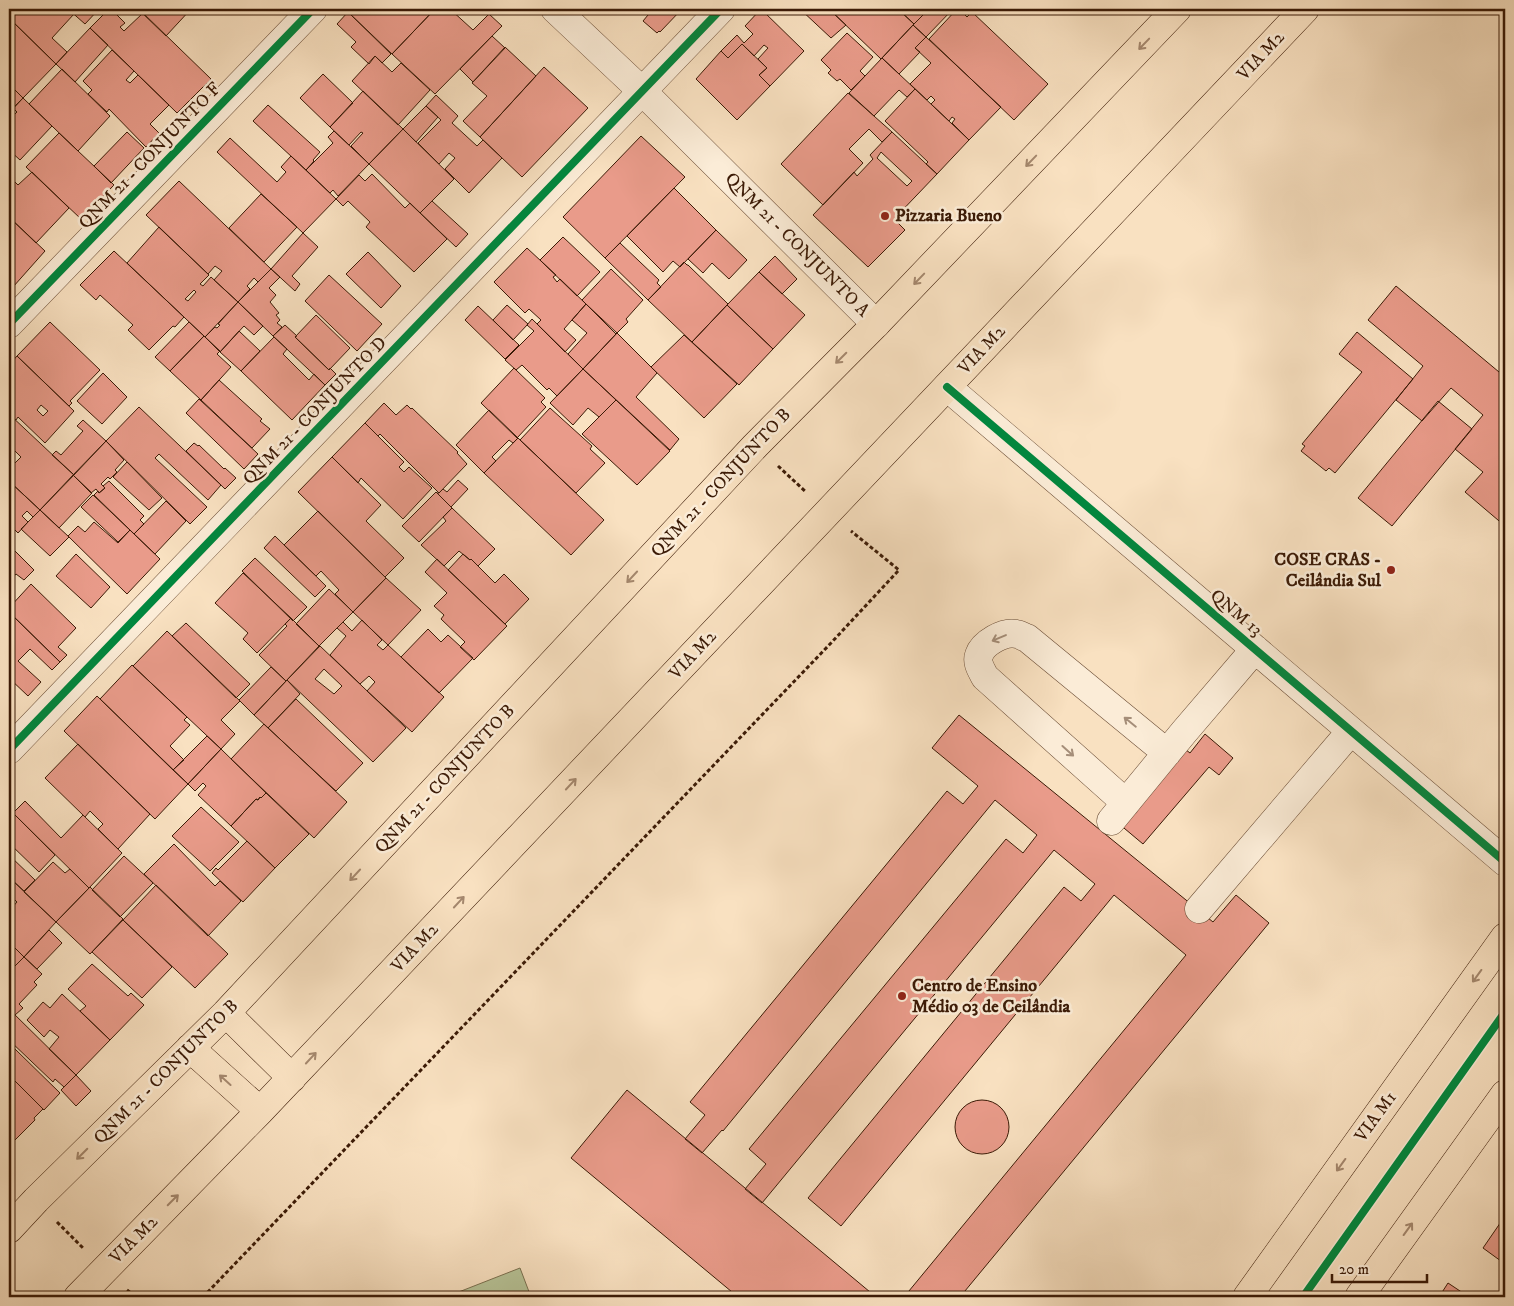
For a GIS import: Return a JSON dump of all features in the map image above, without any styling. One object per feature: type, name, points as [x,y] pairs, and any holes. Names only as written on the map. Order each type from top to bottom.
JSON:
[{"type":"main road","name":"QNM 21 - CONJUNTO A","points":[[876,324],[1177,9]]},
{"type":"main road","name":"VIA M2","points":[[78,1297],[292,1078],[1305,9]]},
{"type":"main road","name":"QNM 21 - CONJUNTO B","points":[[9,1228],[226,1013],[755,446],[876,324]]},
{"type":"main road","name":"VIA M1","points":[[1247,1297],[1505,937]]},
{"type":"main road","points":[[226,1013],[292,1078]]},
{"type":"main road","points":[[190,1048],[260,1111]]},
{"type":"main road","points":[[1358,1297],[1505,1094]]},
{"type":"street","name":"QNM 21 - CONJUNTO F","points":[[9,324],[313,9]]},
{"type":"street","name":"QNM 21 - CONJUNTO A","points":[[555,9],[643,92],[876,324]]},
{"type":"street","name":"QNM 21 - CONJUNTO D","points":[[9,750],[721,9]]},
{"type":"street","name":"QNM 13","points":[[947,387],[1505,862]]},
{"type":"street","points":[[1167,753],[1027,638],[1014,633],[1001,636],[987,644],[979,655],[979,666],[985,677],[1119,812],[1255,649]]},
{"type":"street","points":[[1199,909],[1352,731]]},
{"type":"path","points":[[203,1297],[804,672],[899,570],[828,512],[755,446]]},
{"type":"green space","points":[[520,1268],[531,1297],[444,1297],[451,1295]]},
{"type":"building","points":[[9,9],[68,9],[74,14],[52,38],[67,52],[56,64],[9,18]]},
{"type":"building","points":[[68,9],[99,9],[85,24]]},
{"type":"building","points":[[109,9],[125,23],[120,27],[124,31],[143,13],[211,79],[177,113],[90,28]]},
{"type":"building","points":[[138,9],[191,9],[166,36]]},
{"type":"building","points":[[352,9],[435,9],[392,54],[348,12]]},
{"type":"building","points":[[435,9],[450,9],[473,30],[489,14],[502,26],[435,94],[392,54]]},
{"type":"building","points":[[653,9],[682,9],[657,33],[643,21]]},
{"type":"building","points":[[761,9],[804,51],[770,86],[759,75],[767,68],[758,59],[768,48],[764,45],[754,56],[742,44],[728,58],[721,51],[737,35],[744,43],[753,34],[745,26]]},
{"type":"building","points":[[800,9],[829,9],[846,25],[831,38]]},
{"type":"building","points":[[829,9],[898,9],[914,24],[881,59]]},
{"type":"building","points":[[898,9],[929,9],[914,24]]},
{"type":"building","points":[[929,9],[953,9],[926,37],[913,25]]},
{"type":"building","points":[[957,9],[967,17],[972,12],[1048,84],[1014,120],[929,39]]},
{"type":"building","points":[[348,12],[391,54],[382,63],[375,56],[369,64],[351,47],[356,42],[337,24]]},
{"type":"building","points":[[9,18],[56,64],[23,98],[9,84]]},
{"type":"building","points":[[913,25],[926,37],[915,48],[920,52],[899,74],[882,58]]},
{"type":"building","points":[[90,28],[108,45],[75,82],[56,64]]},
{"type":"building","points":[[847,33],[873,57],[860,71],[865,76],[851,90],[840,79],[837,81],[828,73],[831,70],[821,60]]},
{"type":"building","points":[[492,36],[505,48],[473,82],[460,69]]},
{"type":"building","points":[[926,37],[1001,107],[969,140],[952,123],[955,119],[952,117],[949,121],[931,104],[935,100],[931,96],[927,100],[910,84],[931,63],[915,48]]},
{"type":"building","points":[[742,44],[767,68],[759,75],[770,86],[737,120],[696,79],[721,51],[728,58]]},
{"type":"building","points":[[505,47],[536,76],[480,137],[463,121],[487,96],[472,83]]},
{"type":"building","points":[[112,50],[134,71],[126,80],[130,83],[138,75],[169,105],[150,124],[159,133],[146,147],[109,109],[107,112],[88,94],[92,90],[83,81]]},
{"type":"building","points":[[375,56],[392,72],[401,63],[430,90],[398,125],[352,81]]},
{"type":"building","points":[[882,58],[915,89],[907,97],[899,90],[874,116],[849,93]]},
{"type":"building","points":[[544,67],[588,108],[522,177],[480,137]]},
{"type":"building","points":[[62,69],[110,116],[78,151],[29,104]]},
{"type":"building","points":[[323,74],[353,103],[330,127],[300,98]]},
{"type":"building","points":[[9,84],[23,98],[11,111],[9,109]]},
{"type":"building","points":[[915,89],[969,140],[937,174],[926,164],[928,162],[885,121]]},
{"type":"building","points":[[363,91],[403,129],[369,164],[351,146],[363,133],[361,132],[349,145],[330,127]]},
{"type":"building","points":[[848,93],[892,132],[882,142],[869,129],[849,149],[863,163],[823,205],[781,164]]},
{"type":"building","points":[[436,95],[458,116],[452,123],[477,146],[483,140],[502,158],[469,193],[445,169],[455,158],[449,153],[439,164],[418,143],[441,120],[426,106]]},
{"type":"building","points":[[23,98],[52,126],[20,160],[9,150],[9,120],[17,112],[13,108]]},
{"type":"building","points":[[268,105],[320,152],[306,170],[253,121]]},
{"type":"building","points":[[426,106],[438,117],[416,142],[403,129]]},
{"type":"building","points":[[403,129],[454,179],[420,213],[369,164]]},
{"type":"building","points":[[334,131],[369,164],[338,196],[333,190],[330,193],[306,170],[333,143],[328,137]]},
{"type":"building","points":[[127,132],[144,148],[111,183],[94,166]]},
{"type":"building","points":[[892,132],[937,174],[894,219],[905,230],[868,267],[813,215],[854,172],[857,176],[873,159],[870,155]],"holes":[[[881,152],[912,181],[907,186],[877,158]]]},
{"type":"building","points":[[59,133],[114,185],[81,219],[26,167]]},
{"type":"building","points":[[641,136],[685,177],[605,258],[563,217]]},
{"type":"building","points":[[230,138],[277,182],[286,172],[281,167],[291,156],[336,199],[303,233],[217,152]]},
{"type":"building","points":[[32,172],[69,208],[36,243],[9,217],[9,189],[15,182],[18,185]]},
{"type":"building","points":[[372,174],[405,208],[410,203],[447,239],[414,272],[366,227],[370,222],[348,201],[343,206],[336,199],[359,175],[365,181]]},
{"type":"building","points":[[179,181],[271,269],[258,282],[254,278],[247,286],[250,289],[238,302],[214,280],[222,271],[215,266],[208,274],[146,215]]},
{"type":"building","points":[[674,188],[716,230],[680,267],[673,261],[663,272],[627,236]]},
{"type":"building","points":[[261,194],[297,227],[264,262],[229,228]]},
{"type":"building","points":[[432,201],[468,234],[456,247],[420,213]]},
{"type":"building","points":[[9,217],[45,251],[13,287],[9,284]]},
{"type":"building","points":[[159,227],[209,275],[200,284],[203,286],[211,277],[238,302],[205,337],[127,263]],"holes":[[[194,290],[196,292],[188,301],[185,299]]]},
{"type":"building","points":[[716,230],[747,260],[729,279],[712,263],[703,273],[688,259]]},
{"type":"building","points":[[303,233],[318,247],[292,276],[300,284],[295,291],[271,269]]},
{"type":"building","points":[[563,237],[600,272],[577,296],[540,260]]},
{"type":"building","points":[[620,243],[659,280],[657,283],[661,287],[648,300],[605,258]]},
{"type":"building","points":[[527,248],[556,275],[553,277],[557,282],[560,279],[586,304],[564,329],[576,340],[565,352],[537,324],[541,320],[529,309],[525,313],[494,282]]},
{"type":"building","points":[[114,251],[184,317],[149,350],[128,330],[133,325],[100,295],[96,300],[80,285]]},
{"type":"building","points":[[368,252],[401,286],[381,308],[346,274]]},
{"type":"building","points":[[775,256],[797,279],[782,294],[759,272]]},
{"type":"building","points":[[684,262],[728,304],[692,342],[648,300]]},
{"type":"building","points":[[271,269],[280,277],[269,288],[276,295],[270,302],[279,313],[276,315],[280,320],[277,323],[282,327],[273,336],[238,302]]},
{"type":"building","points":[[611,269],[643,300],[626,319],[628,322],[616,334],[582,300]]},
{"type":"building","points":[[759,272],[805,315],[773,349],[727,305]]},
{"type":"building","points":[[329,275],[382,324],[357,351],[305,301]]},
{"type":"building","points":[[9,284],[15,290],[9,296]]},
{"type":"building","points":[[1396,286],[1505,377],[1505,444],[1502,447],[1505,450],[1505,526],[1465,492],[1483,472],[1455,449],[1483,415],[1451,388],[1422,421],[1396,400],[1423,366],[1368,320]]},
{"type":"building","points":[[238,302],[263,326],[254,335],[244,326],[220,352],[205,337],[215,327],[217,328],[220,325],[218,324]]},
{"type":"building","points":[[586,304],[617,333],[583,369],[568,354],[587,333],[572,320]]},
{"type":"building","points":[[507,305],[528,324],[513,340],[493,320]]},
{"type":"building","points":[[727,305],[773,349],[739,385],[692,342]]},
{"type":"building","points":[[478,306],[519,345],[505,359],[465,320]]},
{"type":"building","points":[[316,315],[350,348],[329,370],[295,337]]},
{"type":"building","points":[[532,319],[583,369],[557,396],[549,388],[547,390],[522,365],[516,370],[505,360],[534,331],[527,325]]},
{"type":"building","points":[[50,322],[100,370],[70,401],[72,403],[69,406],[17,356]]},
{"type":"building","points":[[189,322],[204,336],[170,371],[155,357]]},
{"type":"building","points":[[285,325],[329,370],[330,368],[336,374],[325,385],[273,336]]},
{"type":"building","points":[[239,331],[260,351],[241,371],[220,352]]},
{"type":"building","points":[[1357,332],[1413,379],[1335,473],[1329,468],[1326,471],[1301,451],[1305,446],[1302,444],[1362,372],[1339,354]]},
{"type":"building","points":[[617,333],[657,373],[636,397],[679,439],[670,450],[583,369]]},
{"type":"building","points":[[684,335],[737,384],[704,418],[651,367]]},
{"type":"building","points":[[204,336],[220,351],[217,354],[231,367],[201,400],[170,371]]},
{"type":"building","points":[[274,337],[287,349],[283,354],[309,380],[314,374],[325,385],[292,420],[241,371]]},
{"type":"building","points":[[17,356],[74,411],[45,443],[18,417],[16,420],[9,414],[9,365]],"holes":[[[41,405],[48,411],[43,416],[37,410]]]},
{"type":"building","points":[[514,368],[545,398],[541,402],[546,407],[517,438],[481,403]]},
{"type":"building","points":[[583,369],[616,400],[599,417],[588,408],[573,425],[550,403]]},
{"type":"building","points":[[103,373],[127,397],[102,424],[77,401]]},
{"type":"building","points":[[219,380],[262,419],[260,421],[270,429],[252,448],[201,400]]},
{"type":"building","points":[[199,399],[258,454],[244,469],[186,413]]},
{"type":"building","points":[[616,400],[670,451],[637,485],[582,434]]},
{"type":"building","points":[[1438,401],[1472,429],[1392,526],[1358,498]]},
{"type":"building","points":[[384,403],[396,415],[407,405],[412,408],[458,452],[467,464],[439,493],[380,434],[378,436],[365,423]]},
{"type":"building","points":[[139,407],[221,485],[208,500],[159,454],[155,458],[207,507],[190,524],[106,441]]},
{"type":"building","points":[[550,408],[592,446],[590,449],[605,463],[576,493],[520,440]]},
{"type":"building","points":[[489,410],[518,438],[513,443],[509,440],[492,457],[496,461],[484,473],[456,445]]},
{"type":"building","points":[[9,414],[74,475],[40,510],[9,481],[9,469],[21,457],[9,445]]},
{"type":"building","points":[[83,420],[106,441],[74,475],[52,455],[56,451],[61,455],[83,431],[77,426]]},
{"type":"building","points":[[365,423],[404,462],[399,467],[404,472],[409,467],[432,488],[403,519],[361,478],[358,483],[332,457]]},
{"type":"building","points":[[518,438],[604,520],[571,555],[484,473]]},
{"type":"building","points":[[106,441],[124,460],[115,470],[117,472],[101,484],[105,488],[99,493],[96,489],[91,493],[73,475]]},
{"type":"building","points":[[194,443],[199,445],[236,478],[225,489],[186,451]]},
{"type":"building","points":[[332,457],[381,505],[366,521],[404,558],[385,577],[298,492]]},
{"type":"building","points":[[127,462],[162,498],[149,510],[113,477]]},
{"type":"building","points":[[73,475],[92,493],[59,528],[40,510]]},
{"type":"building","points":[[458,480],[468,489],[451,507],[437,493],[443,489],[447,492]]},
{"type":"building","points":[[9,481],[40,510],[33,517],[27,511],[22,516],[28,522],[18,533],[12,527],[9,530]]},
{"type":"building","points":[[109,481],[144,516],[140,520],[144,524],[134,534],[94,495],[105,488],[103,486]]},
{"type":"building","points":[[436,492],[452,508],[419,542],[402,526]]},
{"type":"building","points":[[93,495],[130,530],[118,542],[81,507]]},
{"type":"building","points":[[166,501],[186,521],[155,554],[134,534]]},
{"type":"building","points":[[452,508],[495,549],[478,566],[459,551],[444,566],[421,545],[446,521],[443,517]]},
{"type":"building","points":[[40,510],[69,537],[50,556],[21,529]]},
{"type":"building","points":[[318,511],[386,578],[353,612],[335,594],[339,590],[321,571],[316,576],[284,545]]},
{"type":"building","points":[[94,522],[118,543],[130,530],[160,559],[127,594],[68,536],[78,526],[85,532]]},
{"type":"building","points":[[275,536],[326,586],[315,597],[264,548]]},
{"type":"building","points":[[9,545],[34,570],[24,580],[16,574],[9,582]]},
{"type":"building","points":[[76,554],[110,587],[91,608],[56,576]]},
{"type":"building","points":[[463,554],[471,559],[495,583],[504,574],[529,599],[505,624],[448,570]]},
{"type":"building","points":[[255,558],[307,607],[293,621],[242,571]]},
{"type":"building","points":[[437,559],[507,626],[474,660],[460,647],[465,642],[441,619],[444,615],[434,606],[447,593],[425,572]]},
{"type":"building","points":[[243,573],[291,618],[257,653],[243,639],[248,633],[215,603]]},
{"type":"building","points":[[386,578],[421,610],[388,645],[353,612]]},
{"type":"building","points":[[31,584],[76,628],[58,647],[67,655],[60,662],[9,612],[9,608]]},
{"type":"building","points":[[329,589],[353,612],[319,646],[296,624]]},
{"type":"building","points":[[9,612],[60,662],[52,670],[30,649],[18,661],[41,682],[28,696],[9,678]]},
{"type":"building","points":[[291,618],[319,646],[286,681],[259,655],[287,626],[285,624]]},
{"type":"building","points":[[362,620],[382,640],[377,645],[383,650],[388,645],[444,697],[412,732],[367,691],[375,682],[369,676],[360,684],[330,655],[346,636],[337,628],[343,622],[352,631]]},
{"type":"building","points":[[186,623],[250,684],[236,698],[172,636]]},
{"type":"building","points":[[428,629],[441,642],[448,635],[473,658],[439,693],[401,657]]},
{"type":"building","points":[[167,631],[240,701],[221,720],[235,734],[221,749],[133,666]]},
{"type":"building","points":[[320,646],[406,728],[373,762],[287,680]],"holes":[[[324,669],[342,686],[334,694],[315,679]]]},
{"type":"building","points":[[132,665],[187,717],[184,720],[190,725],[170,746],[184,760],[173,770],[100,699]]},
{"type":"building","points":[[271,667],[286,681],[254,715],[239,700]]},
{"type":"building","points":[[287,680],[300,694],[268,728],[254,715]]},
{"type":"building","points":[[97,696],[188,784],[155,819],[64,731]]},
{"type":"building","points":[[296,699],[363,763],[336,791],[268,728]]},
{"type":"building","points":[[959,715],[1213,922],[1236,895],[1269,923],[960,1297],[904,1297],[1186,955],[1114,895],[841,1226],[808,1198],[1064,887],[1081,901],[1095,884],[1054,850],[762,1203],[745,1189],[766,1164],[749,1149],[1006,839],[1023,853],[1037,835],[995,800],[723,1131],[702,1153],[685,1139],[705,1115],[690,1102],[947,791],[963,804],[978,786],[932,748]]},
{"type":"building","points":[[264,724],[347,802],[314,838],[231,759]]},
{"type":"building","points":[[1205,734],[1233,758],[1219,775],[1209,767],[1143,844],[1112,818],[1181,746],[1190,753]]},
{"type":"building","points":[[207,736],[221,749],[188,784],[173,770]]},
{"type":"building","points":[[78,744],[150,814],[118,849],[98,829],[103,824],[90,811],[85,817],[45,778]]},
{"type":"building","points":[[221,749],[266,793],[258,800],[256,799],[231,826],[198,795],[206,786],[203,783],[195,791],[188,784]]},
{"type":"building","points":[[266,793],[309,834],[275,868],[231,826],[256,799],[258,800]]},
{"type":"building","points":[[25,801],[61,838],[83,815],[122,853],[89,888],[13,813]]},
{"type":"building","points":[[201,807],[239,842],[210,871],[172,836]]},
{"type":"building","points":[[9,809],[55,855],[39,872],[9,843]]},
{"type":"building","points":[[247,841],[275,868],[243,902],[212,873],[216,868],[218,870]]},
{"type":"building","points":[[174,844],[215,886],[220,881],[241,901],[208,936],[144,874]]},
{"type":"building","points":[[9,855],[35,880],[24,891],[9,877]]},
{"type":"building","points":[[124,856],[153,883],[120,917],[92,890]]},
{"type":"building","points":[[53,862],[65,873],[70,869],[89,888],[56,922],[24,892]]},
{"type":"building","points":[[13,881],[56,922],[24,957],[9,942],[9,911],[17,902],[9,894],[9,886]]},
{"type":"building","points":[[156,885],[228,954],[195,988],[123,920]]},
{"type":"building","points":[[90,887],[123,919],[90,954],[56,922]]},
{"type":"building","points":[[123,920],[172,967],[142,998],[92,952]]},
{"type":"building","points":[[49,930],[62,943],[37,969],[24,957]]},
{"type":"building","points":[[9,942],[24,957],[9,972]]},
{"type":"building","points":[[24,957],[42,974],[34,982],[37,985],[19,1004],[23,1008],[15,1015],[9,1009],[9,972]]},
{"type":"building","points":[[92,964],[128,996],[131,993],[144,1005],[110,1040],[80,1011],[86,1006],[68,989]]},
{"type":"building","points":[[62,994],[110,1040],[76,1075],[49,1049],[59,1037],[50,1030],[44,1037],[27,1020],[43,1002],[50,1008]]},
{"type":"building","points":[[9,1009],[76,1075],[64,1087],[55,1079],[53,1082],[9,1040],[14,1032],[9,1025]]},
{"type":"building","points":[[9,1025],[14,1032],[9,1038]]},
{"type":"building","points":[[15,1049],[60,1093],[44,1110],[9,1075],[9,1056]]},
{"type":"building","points":[[9,1075],[43,1109],[34,1118],[35,1120],[9,1146]]},
{"type":"building","points":[[76,1075],[91,1091],[76,1106],[61,1090]]},
{"type":"building","points":[[627,1090],[876,1297],[738,1297],[571,1158]]},
{"type":"building","points":[[977,1100],[987,1100],[997,1104],[1005,1112],[1009,1127],[1005,1142],[997,1150],[987,1154],[977,1154],[967,1150],[959,1142],[955,1132],[955,1122],[959,1112],[967,1104]]},
{"type":"building","points":[[1505,1216],[1505,1264],[1483,1248]]},
{"type":"building","points":[[1448,1283],[1469,1297],[1439,1297]]},
{"type":"cycle path","points":[[9,324],[313,9]]},
{"type":"cycle path","points":[[9,750],[721,9]]},
{"type":"cycle path","points":[[947,387],[1505,862]]},
{"type":"cycle path","points":[[1303,1297],[1505,1012]]},
{"type":"place","name":"Pizzaria Bueno","points":[[885,216]]},
{"type":"place","name":"COSE CRAS - Ceilândia Sul","points":[[1391,570]]},
{"type":"place","name":"Centro de Ensino Médio 03 de Ceilândia","points":[[902,996]]}]
